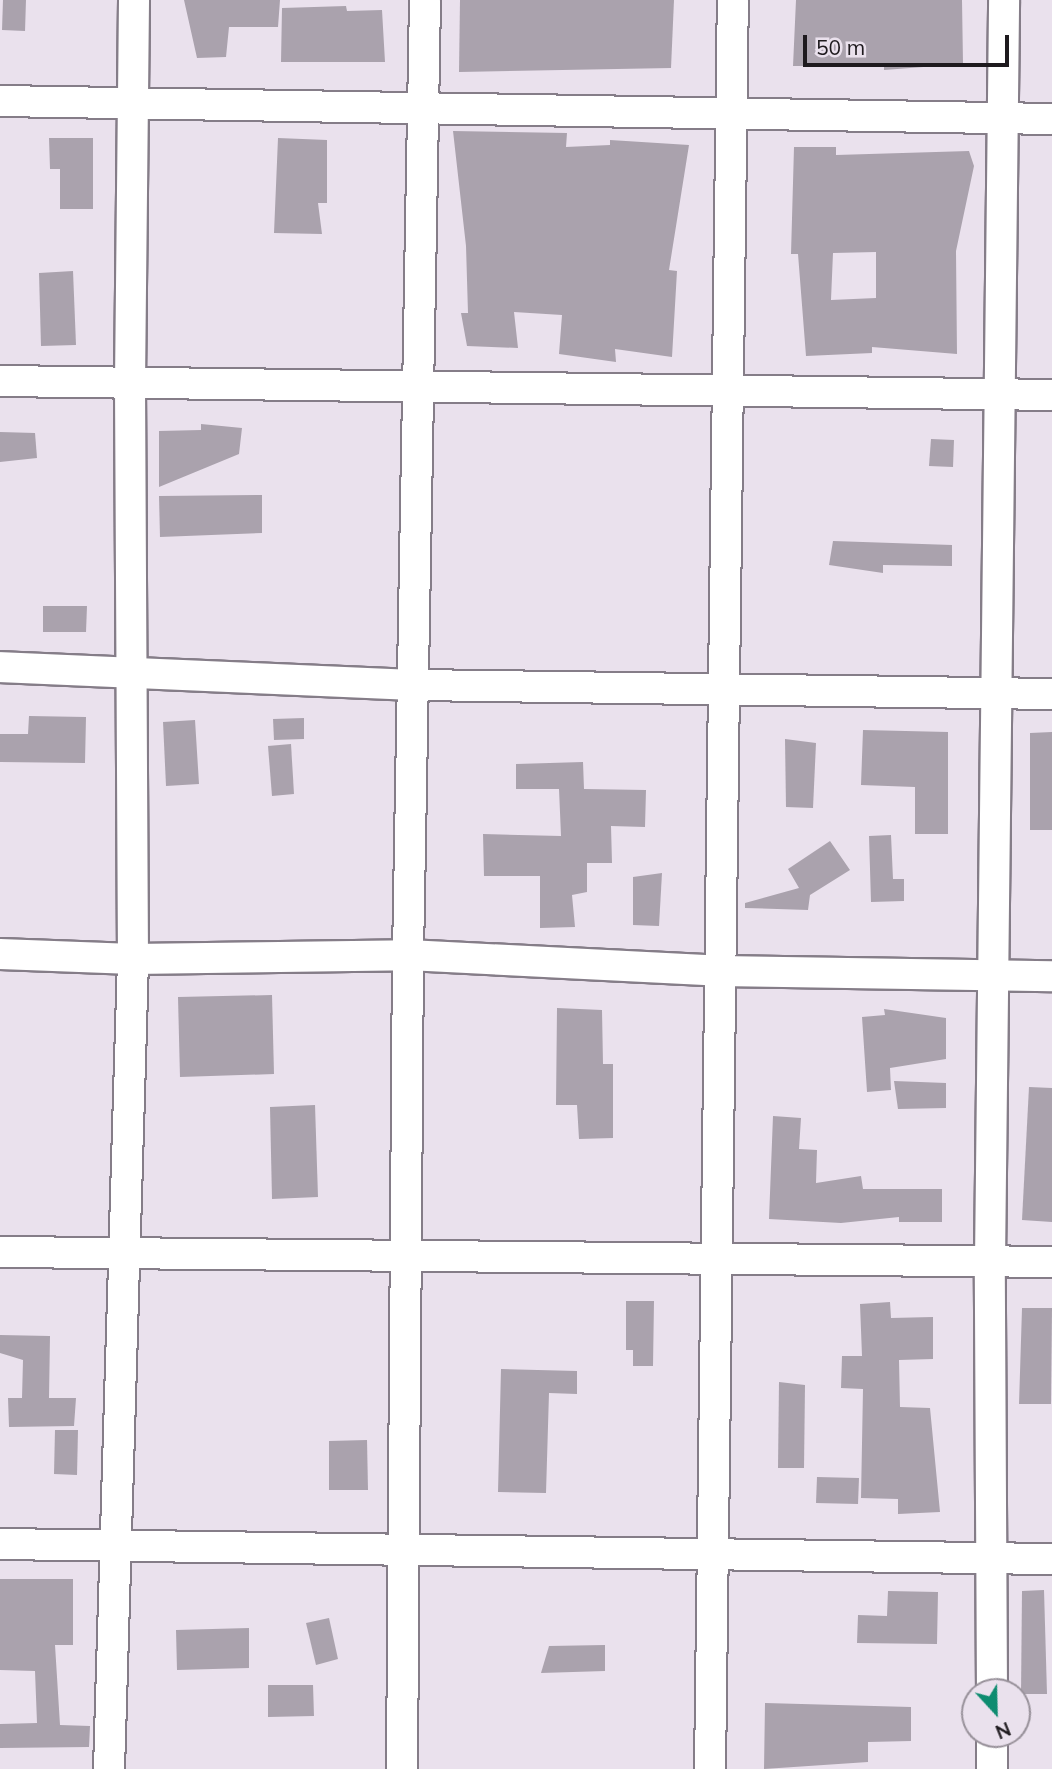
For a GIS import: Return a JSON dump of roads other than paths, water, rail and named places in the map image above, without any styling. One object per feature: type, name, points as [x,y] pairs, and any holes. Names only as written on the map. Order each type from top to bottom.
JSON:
[{"type":"street","points":[[109,1769],[121,1254],[133,959],[130,383],[134,0]]},
{"type":"street","points":[[402,1769],[408,955],[416,685],[425,0]]},
{"type":"street","points":[[710,1769],[733,0]]},
{"type":"street","points":[[992,1678],[990,1262],[996,975],[1004,0]]},
{"type":"street","points":[[0,101],[1052,119]]},
{"type":"street","points":[[0,381],[1052,395]]},
{"type":"street","points":[[0,667],[132,670],[416,685],[1052,694]]},
{"type":"street","points":[[0,954],[133,959],[408,955],[720,971],[1052,976]]},
{"type":"street","points":[[0,1252],[406,1254],[718,1261],[1052,1262]]},
{"type":"street","points":[[0,1544],[1052,1559]]},
{"type":"street","points":[[992,1748],[992,1769]]}]
